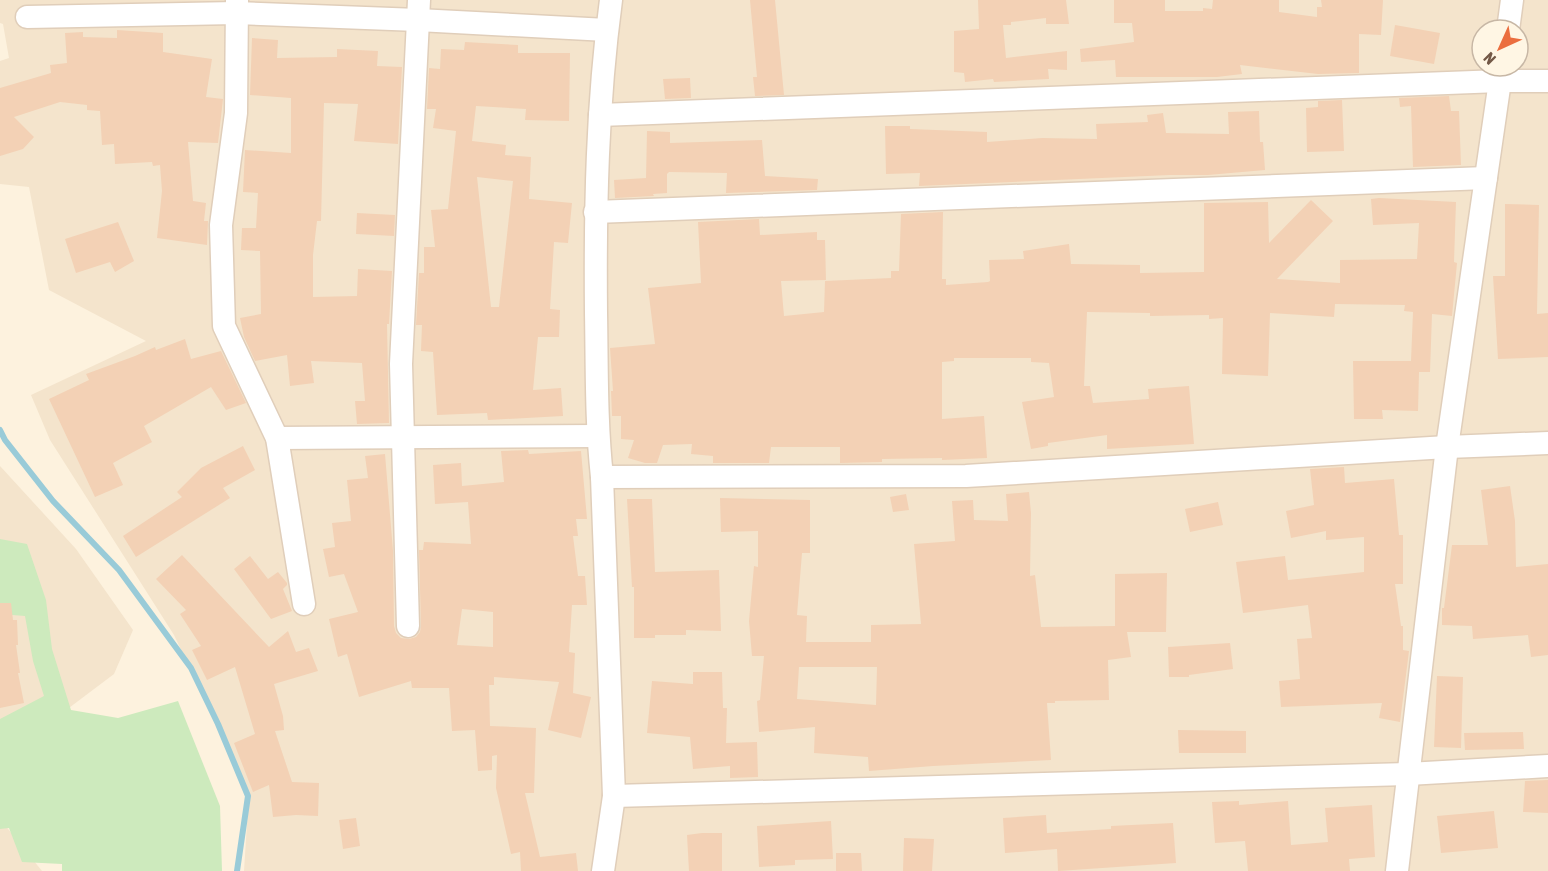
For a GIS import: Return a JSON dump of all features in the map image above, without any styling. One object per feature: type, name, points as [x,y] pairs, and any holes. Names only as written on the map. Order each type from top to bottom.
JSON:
[{"type":"street","points":[[603,871],[614,796],[602,477],[597,436],[595,212],[600,115],[611,0]]},
{"type":"street","points":[[1510,18],[1512,0]]},
{"type":"street","points":[[27,17],[236,7],[419,10],[607,30]]},
{"type":"street","points":[[236,7],[236,113],[221,225],[224,326],[277,438],[304,604]]},
{"type":"street","points":[[408,627],[401,364],[419,10]]},
{"type":"street","points":[[600,115],[1470,75]]},
{"type":"street","points":[[1397,871],[1447,447],[1500,78]]},
{"type":"street","points":[[1528,78],[1548,81]]},
{"type":"street","points":[[595,212],[1486,178]]},
{"type":"street","points":[[277,438],[597,436]]},
{"type":"street","points":[[602,477],[966,476],[1548,442]]},
{"type":"street","points":[[614,796],[1408,774],[1548,766]]},
{"type":"shaded area","points":[[0,0],[1548,0],[1548,871],[244,871],[249,792],[174,635],[50,440],[31,395],[146,341],[49,290],[29,187],[0,184],[0,61],[9,58],[3,24],[0,23]]},
{"type":"shaded area","points":[[0,466],[76,549],[133,630],[114,674],[29,738],[0,781]]},
{"type":"shaded area","points":[[0,819],[42,871],[0,871]]},
{"type":"green space","points":[[0,539],[27,544],[46,600],[52,649],[71,710],[118,718],[178,701],[220,806],[222,871],[62,871],[62,864],[22,862],[9,828],[0,829],[0,719],[44,696],[33,661],[25,616],[0,614]]},
{"type":"building","points":[[750,0],[775,0],[784,95],[755,96],[753,77],[757,77]]},
{"type":"building","points":[[978,0],[1066,0],[1069,24],[1046,24],[1046,18],[1003,25],[1006,58],[1067,51],[1067,70],[1048,69],[1049,79],[994,82],[993,79],[965,82],[964,73],[954,72],[954,31],[979,29]]},
{"type":"building","points":[[1114,0],[1165,0],[1165,11],[1203,11],[1203,8],[1212,9],[1213,0],[1279,0],[1279,12],[1317,17],[1317,7],[1322,7],[1321,0],[1383,0],[1381,35],[1359,34],[1359,73],[1318,74],[1240,65],[1242,74],[1217,77],[1116,77],[1115,60],[1081,62],[1080,49],[1134,42],[1132,23],[1114,23]]},
{"type":"building","points":[[1395,25],[1440,33],[1434,64],[1390,56]]},
{"type":"building","points":[[117,30],[163,33],[163,52],[212,59],[206,97],[223,99],[218,143],[188,142],[193,201],[206,203],[204,221],[208,221],[207,245],[157,238],[162,191],[160,165],[153,166],[152,162],[115,164],[114,144],[102,145],[100,111],[87,110],[87,105],[60,102],[14,117],[34,137],[23,149],[0,156],[0,88],[51,73],[50,65],[67,63],[65,33],[83,32],[83,37],[117,38]]},
{"type":"building","points":[[252,38],[278,40],[277,58],[337,57],[337,49],[378,51],[377,66],[402,67],[398,144],[354,141],[358,104],[324,103],[321,221],[317,221],[313,255],[313,297],[357,296],[358,269],[392,271],[389,324],[387,324],[389,423],[357,424],[355,401],[365,401],[362,363],[311,361],[314,383],[290,386],[287,355],[255,361],[244,337],[240,318],[261,314],[260,251],[241,250],[242,228],[256,228],[258,193],[243,192],[245,150],[291,153],[291,98],[250,95]]},
{"type":"building","points":[[465,42],[518,45],[518,53],[570,53],[569,121],[525,120],[526,109],[476,106],[472,141],[506,145],[505,155],[531,157],[529,199],[572,203],[568,243],[554,242],[550,309],[560,310],[559,337],[538,337],[533,390],[561,388],[563,416],[488,420],[487,413],[437,415],[433,352],[421,351],[422,325],[416,325],[419,273],[424,273],[424,247],[435,247],[431,210],[448,209],[456,131],[433,128],[436,109],[427,109],[429,68],[440,69],[441,49],[464,50]],"holes":[[[477,177],[513,181],[499,307],[491,307]]]},
{"type":"building","points":[[690,78],[691,98],[665,99],[663,79]]},
{"type":"building","points":[[1449,96],[1451,111],[1459,111],[1461,165],[1413,167],[1411,106],[1400,107],[1399,98]]},
{"type":"building","points":[[1342,100],[1344,151],[1307,152],[1306,108],[1318,107],[1318,101]]},
{"type":"building","points":[[1259,111],[1260,142],[1263,142],[1265,170],[1208,175],[919,186],[920,173],[886,174],[885,126],[987,132],[987,142],[1042,138],[1097,139],[1096,124],[1148,122],[1147,115],[1163,113],[1166,133],[1229,134],[1228,112]]},
{"type":"building","points":[[647,131],[670,132],[670,143],[762,140],[765,176],[818,179],[817,190],[726,193],[727,173],[669,172],[667,174],[667,193],[615,198],[614,180],[646,178]]},
{"type":"building","points":[[1371,199],[1456,202],[1454,262],[1457,263],[1452,316],[1432,314],[1430,372],[1419,372],[1418,411],[1382,410],[1383,419],[1354,419],[1353,361],[1411,361],[1413,312],[1404,311],[1405,305],[1335,304],[1334,317],[1270,313],[1268,376],[1222,374],[1223,318],[1209,319],[1209,315],[1150,316],[1150,313],[1087,312],[1084,386],[1090,386],[1093,403],[1149,399],[1148,389],[1189,386],[1194,444],[1107,449],[1107,435],[1048,443],[1048,446],[1031,449],[1022,402],[1054,397],[1049,363],[1031,362],[1031,358],[954,358],[954,361],[942,362],[942,419],[984,416],[987,458],[882,459],[882,462],[840,463],[840,447],[771,447],[769,463],[713,463],[713,456],[691,454],[692,444],[663,445],[657,463],[645,463],[628,458],[634,440],[621,439],[621,416],[612,416],[610,348],[655,344],[648,288],[701,283],[698,222],[759,219],[760,235],[817,232],[817,240],[825,240],[826,280],[781,281],[784,316],[824,312],[825,281],[891,278],[891,271],[899,271],[901,214],[943,212],[942,279],[946,279],[946,285],[988,282],[990,281],[989,260],[1024,259],[1023,251],[1069,244],[1071,264],[1140,265],[1140,273],[1204,272],[1204,203],[1268,202],[1269,243],[1311,200],[1333,221],[1277,279],[1340,283],[1340,260],[1417,259],[1419,223],[1373,225]]},
{"type":"building","points":[[1505,204],[1539,205],[1537,314],[1548,313],[1548,357],[1498,359],[1493,276],[1505,276]]},
{"type":"building","points":[[357,213],[395,215],[394,236],[356,234]]},
{"type":"building","points":[[118,222],[134,261],[115,272],[110,262],[76,273],[65,239]]},
{"type":"building","points":[[185,339],[191,359],[221,351],[246,403],[226,410],[211,387],[144,426],[152,442],[113,463],[123,485],[95,497],[49,399],[89,380],[86,374],[155,347],[156,350]]},
{"type":"building","points":[[243,446],[255,470],[223,488],[230,498],[136,557],[123,536],[182,497],[177,492],[201,468]]},
{"type":"building","points":[[528,450],[529,454],[581,451],[587,519],[576,519],[578,536],[573,536],[578,576],[585,576],[587,605],[572,605],[569,652],[575,653],[573,693],[591,697],[581,738],[548,730],[559,682],[494,677],[494,685],[489,685],[490,726],[536,728],[534,793],[525,793],[540,857],[576,853],[578,871],[521,871],[520,852],[511,854],[496,788],[497,755],[492,756],[492,770],[478,771],[475,730],[452,731],[449,688],[412,688],[411,681],[359,697],[347,654],[338,657],[329,619],[358,612],[344,574],[329,577],[323,549],[335,547],[332,523],[351,521],[347,480],[368,478],[365,456],[385,454],[393,551],[394,626],[401,638],[409,639],[416,637],[421,626],[419,550],[423,550],[424,542],[471,544],[468,502],[435,504],[433,465],[461,463],[462,486],[504,482],[501,451]],"holes":[[[462,609],[493,612],[493,647],[457,645]]]},
{"type":"building","points":[[1344,467],[1345,483],[1394,479],[1399,535],[1403,535],[1403,584],[1395,584],[1401,626],[1403,626],[1403,650],[1409,651],[1400,722],[1379,718],[1382,703],[1281,707],[1279,681],[1300,679],[1297,639],[1312,638],[1308,605],[1243,613],[1236,562],[1285,556],[1288,580],[1364,572],[1364,537],[1326,540],[1326,531],[1291,538],[1286,511],[1314,505],[1310,469]]},
{"type":"building","points":[[1510,486],[1515,521],[1516,567],[1548,564],[1548,655],[1531,657],[1528,635],[1473,639],[1472,626],[1442,625],[1442,608],[1444,608],[1452,545],[1488,545],[1481,490]]},
{"type":"building","points":[[1029,492],[1030,576],[1035,575],[1041,627],[1115,626],[1115,574],[1167,573],[1166,632],[1127,632],[1131,657],[1108,660],[1109,700],[1047,703],[1051,760],[869,771],[868,757],[814,753],[815,727],[759,732],[757,701],[760,700],[764,656],[752,656],[749,621],[754,566],[758,567],[758,531],[721,532],[720,498],[810,500],[810,553],[802,553],[797,615],[807,616],[806,642],[871,642],[871,625],[921,624],[914,544],[955,541],[952,501],[973,500],[974,520],[1008,521],[1006,494]],"holes":[[[799,667],[877,667],[876,705],[797,699]]]},
{"type":"building","points":[[906,494],[909,510],[893,512],[890,497]]},
{"type":"building","points":[[627,499],[652,499],[655,572],[719,570],[721,631],[686,630],[686,635],[634,638],[634,587],[632,587]]},
{"type":"building","points":[[1218,502],[1223,525],[1190,532],[1185,509]]},
{"type":"building","points":[[182,555],[269,647],[288,631],[296,652],[309,648],[318,671],[274,684],[283,716],[284,730],[275,731],[292,782],[319,783],[318,816],[273,817],[269,785],[253,792],[234,743],[255,734],[235,667],[207,680],[192,650],[201,646],[180,614],[186,610],[156,579]]},
{"type":"building","points":[[250,556],[268,579],[278,572],[287,583],[283,589],[292,611],[271,619],[234,569]]},
{"type":"building","points":[[0,603],[11,603],[13,620],[17,620],[18,645],[16,645],[20,673],[18,673],[24,703],[0,708]]},
{"type":"building","points":[[1230,643],[1233,669],[1189,675],[1189,677],[1169,677],[1168,647]]},
{"type":"building","points":[[693,672],[722,672],[723,708],[727,708],[726,743],[757,742],[758,777],[730,778],[730,766],[693,769],[690,737],[647,733],[652,681],[693,684]]},
{"type":"building","points":[[1437,676],[1463,677],[1461,748],[1434,747]]},
{"type":"building","points":[[1178,730],[1246,731],[1246,753],[1179,753]]},
{"type":"building","points":[[1523,732],[1524,749],[1465,750],[1464,733]]},
{"type":"building","points":[[1548,780],[1548,813],[1523,812],[1525,781]]},
{"type":"building","points":[[1239,801],[1239,805],[1288,801],[1291,845],[1328,842],[1325,808],[1372,805],[1375,857],[1349,859],[1350,871],[1248,871],[1245,841],[1215,843],[1212,802]]},
{"type":"building","points":[[1494,811],[1498,848],[1441,853],[1437,816]]},
{"type":"building","points":[[1046,815],[1047,833],[1111,829],[1111,826],[1173,823],[1176,863],[1058,871],[1057,849],[1005,853],[1003,818]]},
{"type":"building","points":[[356,818],[360,846],[343,849],[339,820]]},
{"type":"building","points":[[831,821],[833,859],[795,860],[795,865],[759,867],[757,826]]},
{"type":"building","points":[[722,833],[722,871],[689,871],[687,835]]},
{"type":"building","points":[[904,838],[934,839],[932,871],[903,871]]},
{"type":"building","points":[[836,853],[861,853],[862,871],[836,871]]},
{"type":"waterway","points":[[0,430],[5,440],[53,501],[119,570],[191,668],[218,724],[248,796],[237,871]]}]
